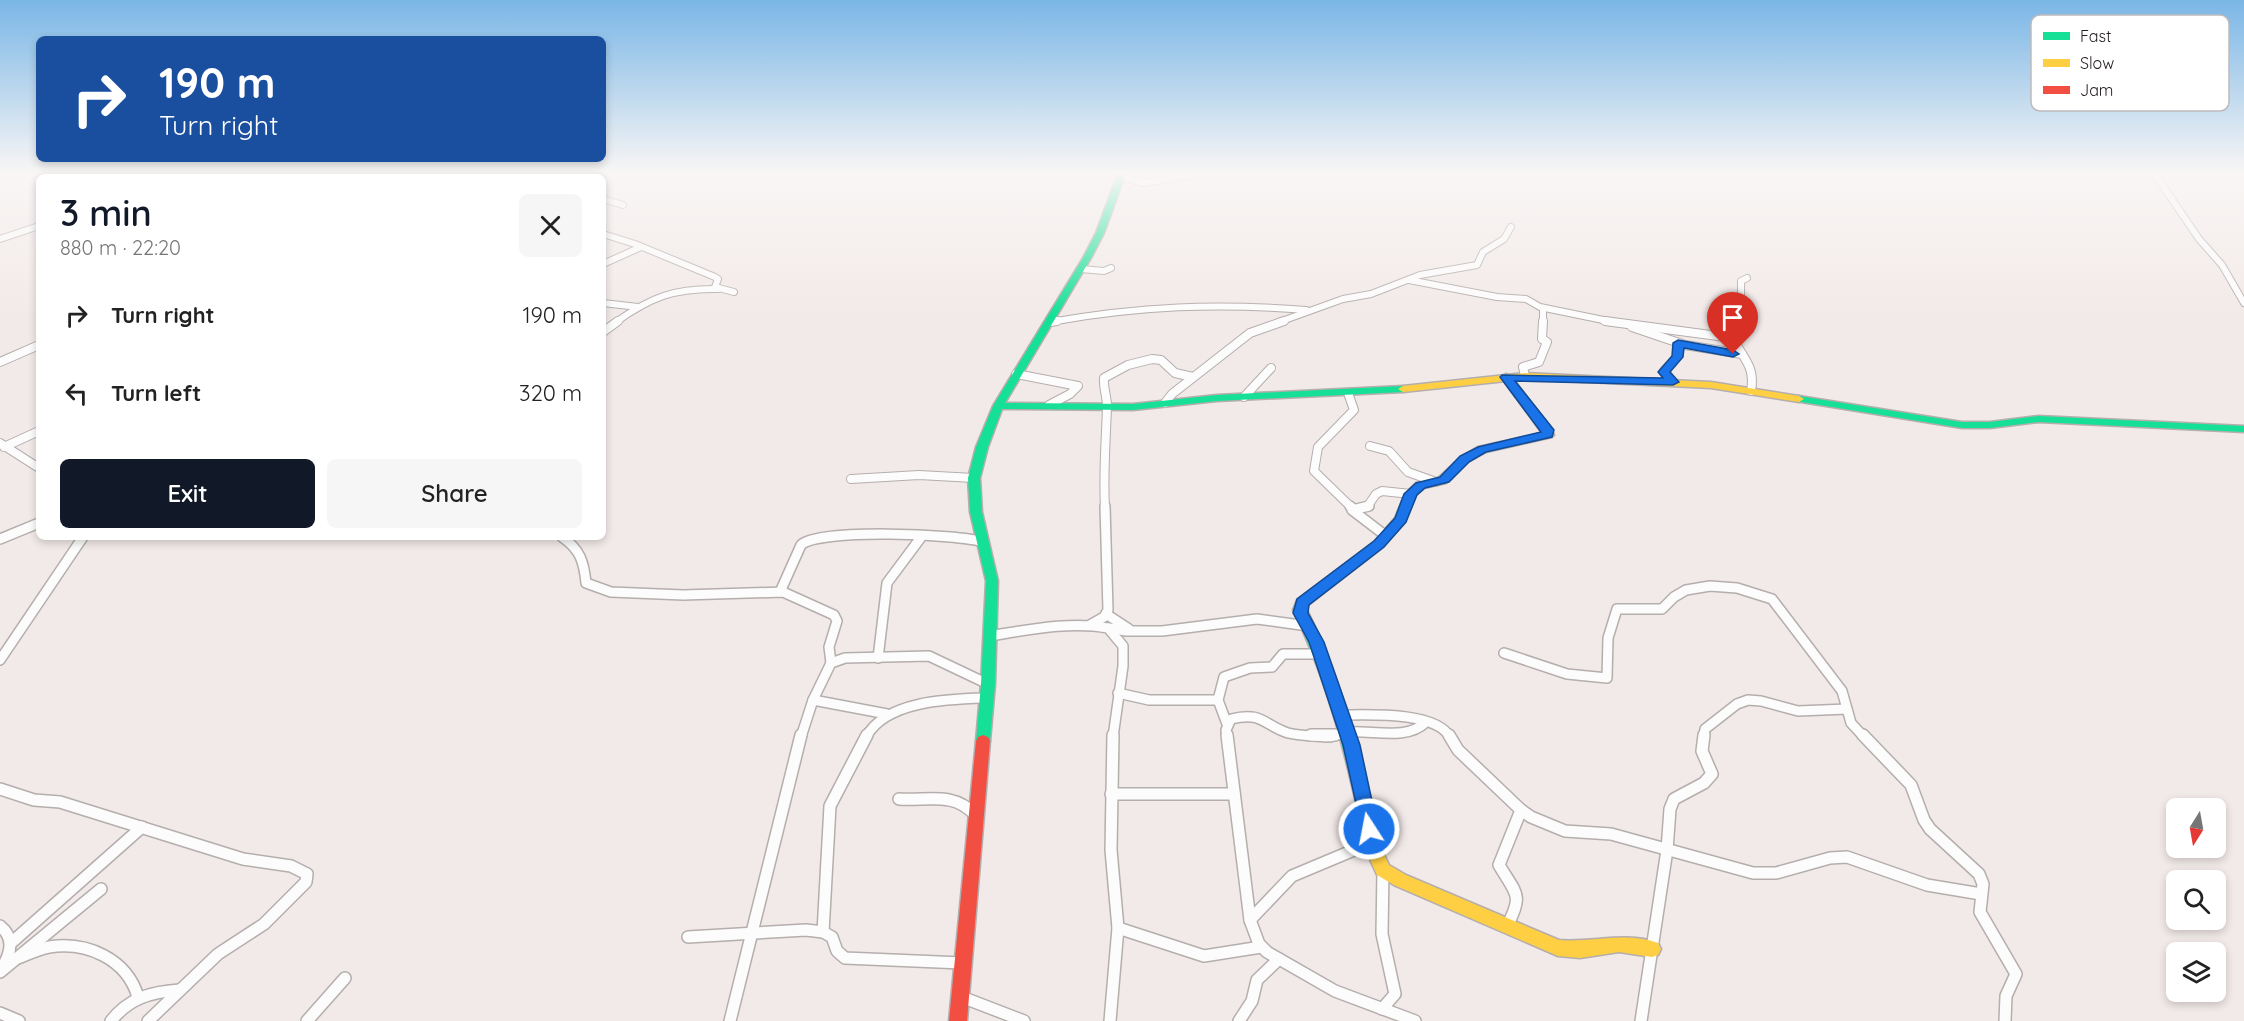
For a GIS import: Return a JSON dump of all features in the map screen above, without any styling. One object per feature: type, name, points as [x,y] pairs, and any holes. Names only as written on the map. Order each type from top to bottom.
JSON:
[{"type":"street","points":[[958,1021],[987,698],[992,581],[976,512],[974,478],[982,447],[998,406],[1050,322],[1100,233],[1104,221]]},
{"type":"street","points":[[2187,221],[2222,265],[2244,303]]},
{"type":"street","points":[[0,239],[36,227]]},
{"type":"street","points":[[1165,403],[1172,394],[1244,336],[1310,310],[1343,299],[1371,294],[1420,275],[1437,273],[1459,266],[1477,265],[1482,253],[1506,237],[1511,232],[1511,227]]},
{"type":"street","points":[[606,235],[717,278],[714,286],[718,289]]},
{"type":"street","points":[[606,263],[641,247]]},
{"type":"street","points":[[1081,268],[1104,271],[1111,268]]},
{"type":"street","points":[[1748,278],[1741,281],[1743,295],[1736,313],[1737,324],[1732,331],[1733,338],[1742,354],[1752,365],[1754,373],[1752,391]]},
{"type":"street","points":[[1409,280],[1474,293],[1526,299],[1543,308],[1630,325],[1733,338]]},
{"type":"street","points":[[606,330],[639,307],[669,291],[698,287],[734,292]]},
{"type":"street","points":[[606,303],[639,307]]},
{"type":"street","points":[[1050,322],[1106,312],[1158,307],[1250,306],[1310,310]]},
{"type":"street","points":[[1525,376],[1523,367],[1539,362],[1547,342],[1542,339],[1545,331],[1542,320],[1543,308]]},
{"type":"street","points":[[1630,325],[1639,331],[1678,343],[1742,354]]},
{"type":"street","points":[[1673,382],[1664,372],[1677,357],[1678,343]]},
{"type":"street","points":[[0,362],[36,346]]},
{"type":"street","points":[[26,351],[36,350]]},
{"type":"street","points":[[1106,614],[1109,581],[1103,476],[1107,407],[1103,387],[1104,378],[1141,360],[1158,360],[1175,373],[1193,377]]},
{"type":"street","points":[[1244,397],[1271,368]]},
{"type":"street","points":[[1016,374],[1078,386],[1070,394],[1049,405]]},
{"type":"street","points":[[998,406],[1107,407],[1244,397],[1411,389],[1525,376],[1623,382],[1673,382],[1752,391],[1962,425],[1990,425],[2039,419],[2244,429]]},
{"type":"street","points":[[1382,1009],[1395,994],[1382,934],[1383,870],[1375,855],[1347,732],[1321,654],[1300,610],[1302,603],[1369,552],[1386,536],[1401,519],[1411,494],[1424,484],[1444,480],[1465,459],[1482,449],[1548,435],[1548,430],[1506,377]]},
{"type":"street","points":[[1348,393],[1354,410],[1318,447],[1314,471],[1353,509],[1355,514],[1386,536]]},
{"type":"street","points":[[2,446],[36,433]]},
{"type":"street","points":[[2,446],[36,466]]},
{"type":"street","points":[[1370,446],[1389,451],[1408,472],[1436,482]]},
{"type":"street","points":[[851,479],[919,475],[974,478]]},
{"type":"street","points":[[1353,509],[1368,507],[1374,496],[1382,491],[1411,494]]},
{"type":"street","points":[[0,539],[36,524]]},
{"type":"street","points":[[780,592],[800,546],[805,542],[847,536],[958,536],[984,542]]},
{"type":"street","points":[[878,658],[887,583],[922,536]]},
{"type":"street","points":[[0,660],[81,540]]},
{"type":"street","points":[[566,540],[579,549],[584,559],[586,583],[602,590],[683,595],[780,592],[837,617],[829,647],[831,663],[813,700],[799,745],[730,1021]]},
{"type":"street","points":[[1504,653],[1567,674],[1607,678],[1608,638],[1617,609],[1662,609],[1676,594],[1700,585],[1720,585],[1758,592],[1776,602],[1842,691],[1849,720],[1854,727],[1911,785],[1924,820],[1930,829],[1979,874],[1983,884],[1979,906],[1982,916],[2016,973],[2006,996],[2005,1021]]},
{"type":"street","points":[[1090,625],[1106,614]]},
{"type":"street","points":[[1106,614],[1131,631]]},
{"type":"street","points":[[989,636],[1045,628],[1090,625],[1131,631],[1196,629],[1216,623],[1257,619],[1308,626]]},
{"type":"street","points":[[1104,627],[1116,636],[1124,650],[1113,725],[1112,850],[1118,928],[1110,1021]]},
{"type":"street","points":[[1321,654],[1283,654],[1272,667],[1250,668],[1224,676],[1218,700],[1227,724],[1250,920],[1261,947],[1279,959],[1335,991],[1407,1020]]},
{"type":"street","points":[[831,663],[845,658],[929,656],[988,684]]},
{"type":"street","points":[[1118,693],[1149,700],[1218,700]]},
{"type":"street","points":[[813,700],[887,714],[943,700],[987,698]]},
{"type":"street","points":[[1641,1021],[1667,850],[1669,818],[1674,800],[1682,793],[1704,783],[1712,774],[1702,751],[1704,731],[1734,705],[1752,700],[1795,711],[1847,709]]},
{"type":"street","points":[[823,932],[830,806],[871,728],[887,714]]},
{"type":"street","points":[[1341,715],[1399,714],[1446,730],[1458,750],[1521,810],[1531,817],[1565,831],[1611,834],[1741,871],[1765,874],[1790,871],[1830,858],[1847,857],[1927,885],[1981,894]]},
{"type":"street","points":[[1227,724],[1235,716],[1243,716],[1269,720],[1288,733],[1329,737],[1347,732],[1408,732],[1419,729],[1426,722]]},
{"type":"street","points":[[0,789],[34,800],[60,802],[255,862],[291,866],[306,872],[309,877],[264,924],[218,954],[148,1021]]},
{"type":"street","points":[[1111,794],[1141,796],[1189,793],[1234,794]]},
{"type":"street","points":[[899,799],[914,801],[936,797],[952,798],[964,804],[976,816]]},
{"type":"street","points":[[1507,926],[1517,907],[1518,898],[1499,865],[1521,810]]},
{"type":"street","points":[[11,943],[142,827]]},
{"type":"street","points":[[1250,920],[1292,876],[1354,850],[1369,829]]},
{"type":"street","points":[[1383,870],[1400,880],[1566,950],[1619,944],[1652,949]]},
{"type":"street","points":[[0,972],[101,889]]},
{"type":"street","points":[[0,926],[9,933],[11,943],[6,962],[0,972]]},
{"type":"street","points":[[1118,928],[1204,956],[1261,947]]},
{"type":"street","points":[[688,937],[806,930],[823,932],[832,937],[837,951],[845,958],[962,963]]},
{"type":"street","points":[[18,958],[50,947],[77,947],[103,954],[125,969],[136,985],[138,997]]},
{"type":"street","points":[[1239,1021],[1252,1001],[1257,980],[1279,959]]},
{"type":"street","points":[[308,1021],[345,978]]},
{"type":"street","points":[[111,1021],[123,1007],[138,997],[179,990]]},
{"type":"street","points":[[959,996],[1024,1021]]},
{"type":"street","points":[[0,1013],[19,1021]]},
{"type":"traffic: fast","points":[[983,741],[992,581],[976,512],[974,478],[982,447],[998,406],[1087,258],[1105,221]]},
{"type":"traffic: fast","points":[[1375,853],[1354,759],[1337,698],[1300,610],[1302,603],[1379,544],[1401,519],[1411,494],[1420,485],[1442,481],[1465,459],[1482,449],[1548,435],[1547,430],[1506,377]]},
{"type":"traffic: fast","points":[[998,406],[1133,407],[1217,398],[1403,389]]},
{"type":"traffic: fast","points":[[1799,399],[1962,425],[1990,425],[2039,419],[2244,429]]},
{"type":"traffic: slow","points":[[1403,389],[1525,376],[1711,385],[1799,399]]},
{"type":"traffic: slow","points":[[1375,853],[1383,870],[1400,880],[1558,948],[1580,950],[1619,944],[1652,949]]},
{"type":"traffic: jam","points":[[958,1021],[983,741]]},
{"type":"route","points":[[1369,829],[1351,745],[1317,642],[1301,613],[1302,603],[1379,544],[1401,519],[1412,492],[1420,485],[1444,480],[1465,459],[1482,449],[1548,435],[1548,430],[1506,377],[1673,382],[1665,376],[1664,372],[1679,353],[1678,343],[1733,354]]}]
